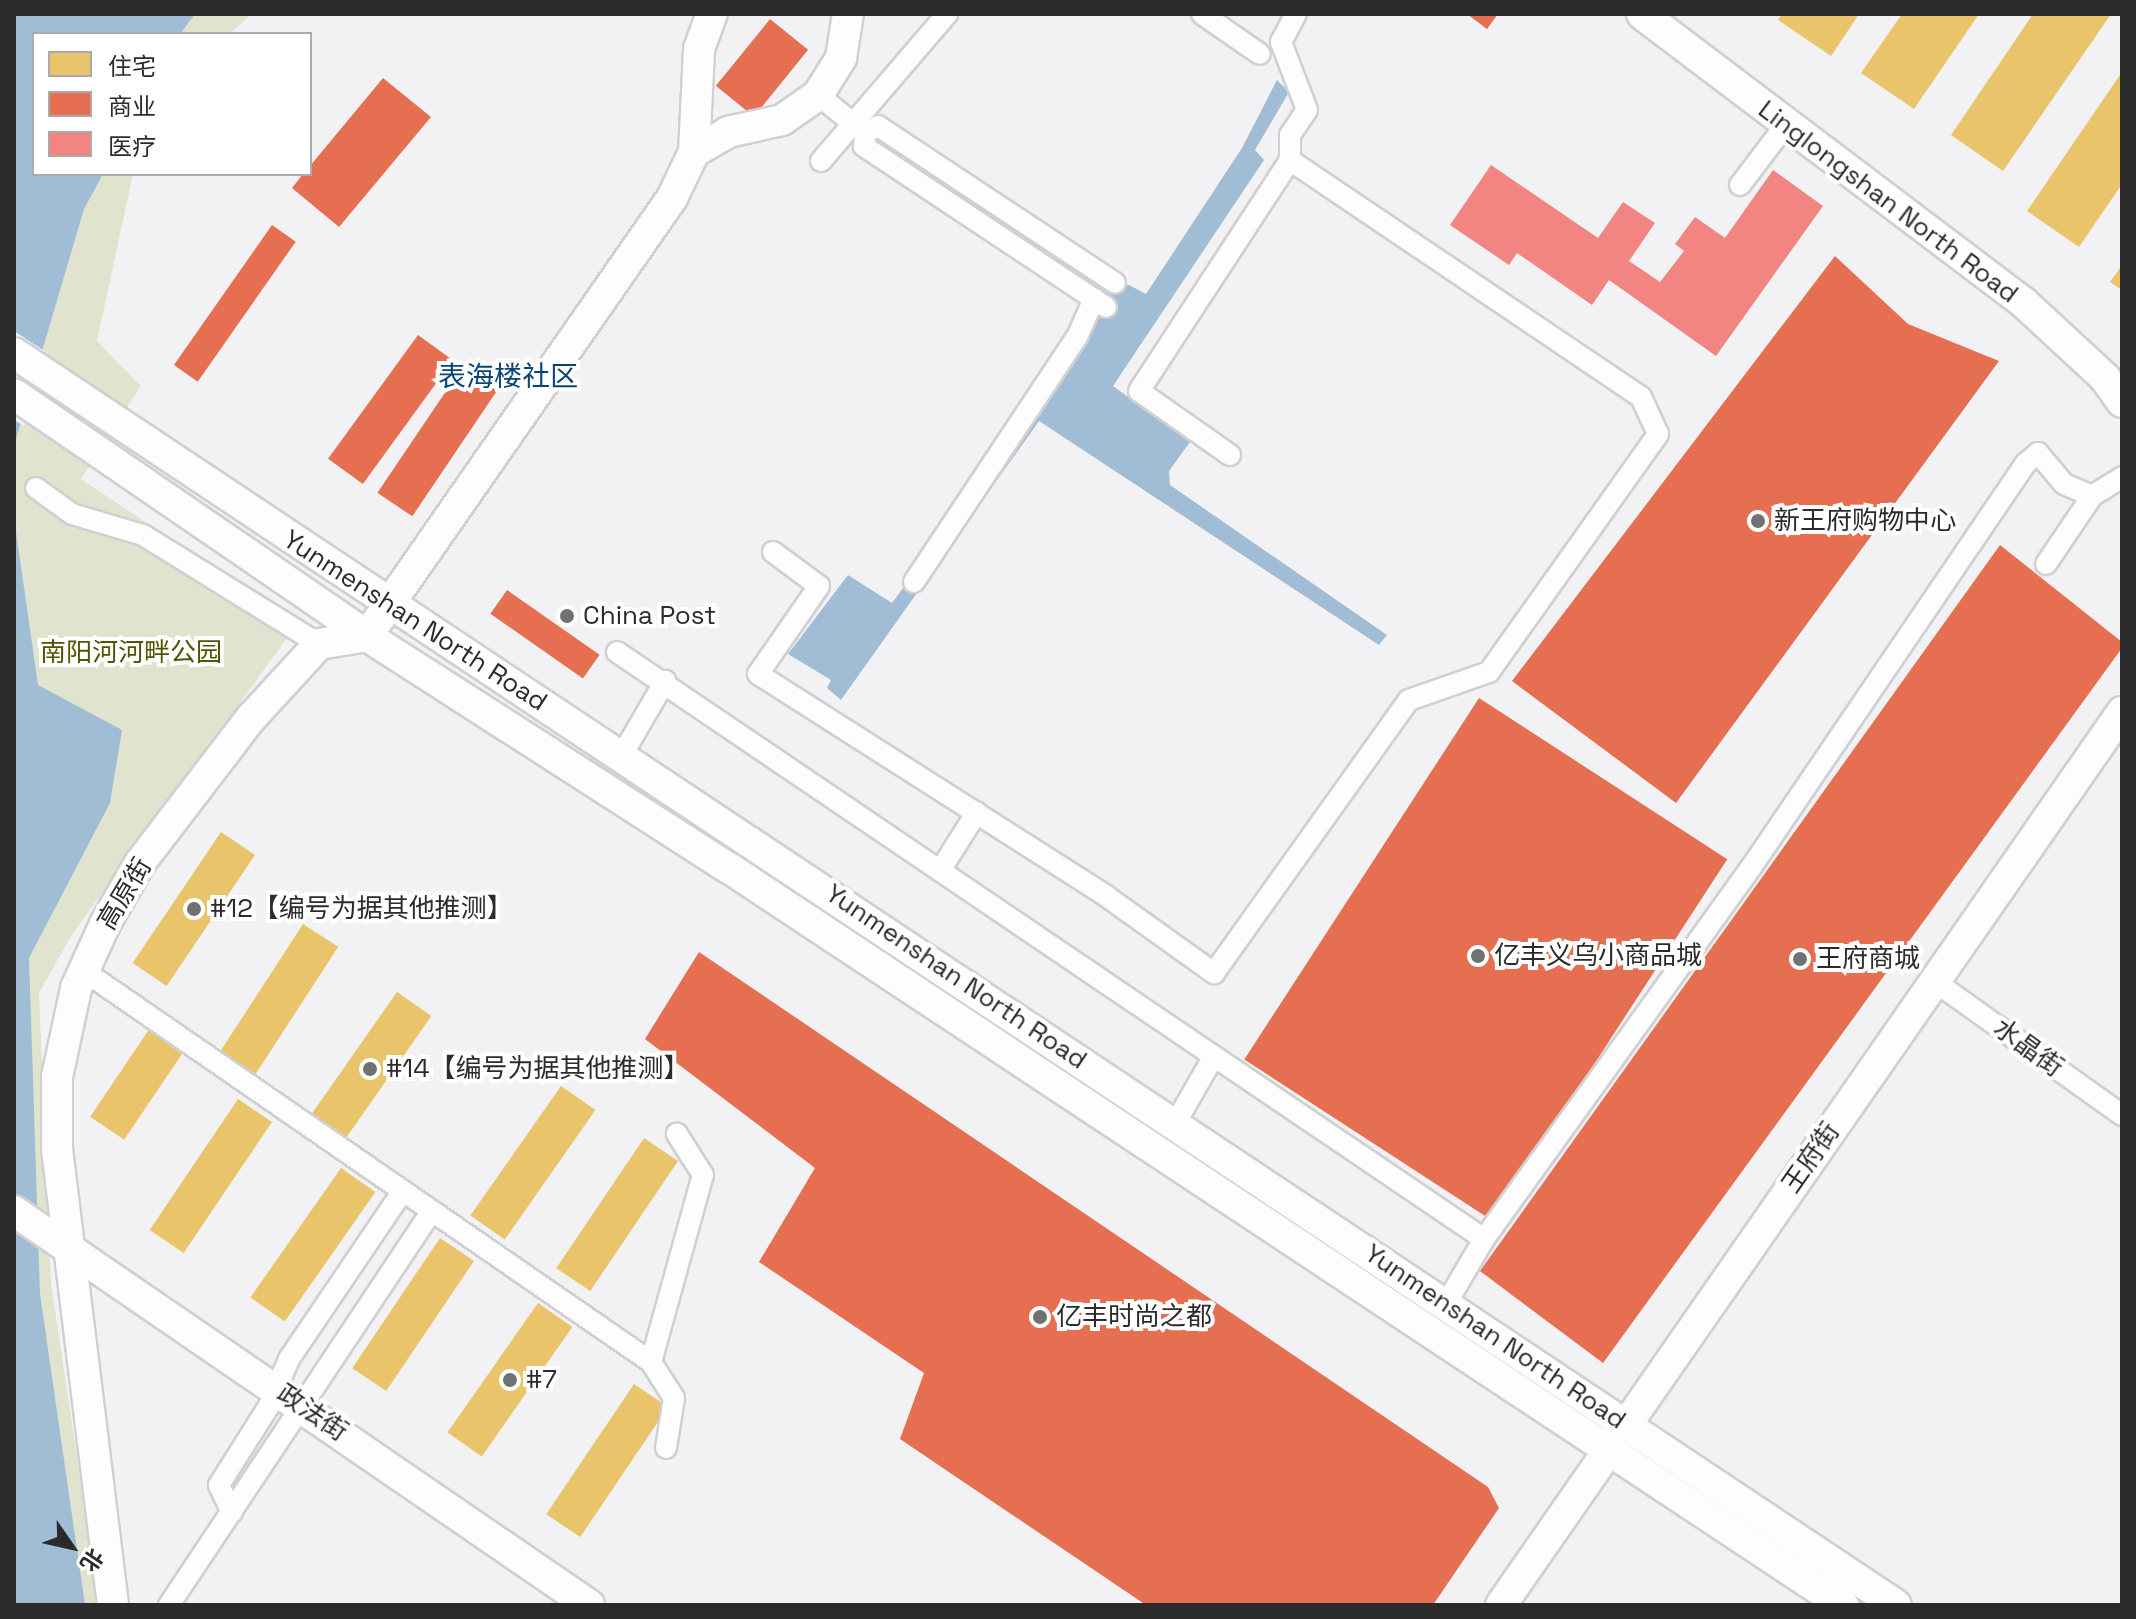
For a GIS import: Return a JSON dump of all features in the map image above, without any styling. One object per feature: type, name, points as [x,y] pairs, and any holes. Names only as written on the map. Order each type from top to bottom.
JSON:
[{"type":"main road","points":[[319,644],[367,636],[672,198],[694,152],[699,49],[712,14]]},
{"type":"main road","points":[[694,152],[728,132],[782,120],[818,95],[841,58],[848,14]]},
{"type":"main road","name":"Linglongshan North Road","points":[[1642,14],[1785,126],[2023,302],[2105,378],[2122,402]]},
{"type":"main road","name":"Yunmenshan North Road","points":[[14,353],[389,607],[622,755],[1446,1304],[1843,1605]]},
{"type":"main road","name":"Yunmenshan North Road","points":[[14,394],[367,636],[1621,1438],[1896,1605]]},
{"type":"main road","name":"高原街","points":[[113,1605],[65,1246],[57,1077],[64,1028],[84,971],[140,863],[251,718],[319,644]]},
{"type":"main road","name":"王府街","points":[[1501,1605],[1621,1438],[2122,712]]},
{"type":"main road","name":"政法街","points":[[23,1218],[589,1605]]},
{"type":"street","points":[[821,161],[859,129],[947,14]]},
{"type":"street","points":[[1202,14],[1260,54]]},
{"type":"street","points":[[1230,455],[1139,391],[1290,160],[1290,135],[1307,110],[1281,42],[1296,14]]},
{"type":"street","points":[[818,95],[859,129],[864,146],[1100,303],[914,582]]},
{"type":"street","points":[[859,129],[878,126],[1115,283]]},
{"type":"street","points":[[1740,185],[1785,126]]},
{"type":"street","points":[[773,552],[819,586],[758,674],[977,812],[1214,973],[1409,700],[1489,672],[1658,434],[1641,397],[1290,160]]},
{"type":"street","points":[[1446,1304],[1484,1239],[1752,866],[2025,464],[2038,453],[2064,484],[2092,496]]},
{"type":"street","points":[[2046,564],[2092,496],[2122,477]]},
{"type":"street","points":[[36,488],[72,514],[143,535],[319,644]]},
{"type":"street","points":[[617,652],[665,681],[1484,1239]]},
{"type":"street","points":[[622,755],[665,681]]},
{"type":"street","points":[[941,869],[977,812]]},
{"type":"street","points":[[84,971],[651,1362],[674,1398],[666,1448]]},
{"type":"street","name":"水晶街","points":[[1934,981],[2122,1115]]},
{"type":"street","points":[[1176,1122],[1214,1056]]},
{"type":"street","points":[[651,1362],[703,1175],[677,1134]]},
{"type":"street","points":[[232,1512],[219,1485],[269,1406],[273,1387],[402,1192]]},
{"type":"street","points":[[169,1605],[431,1212]]},
{"type":"green space","name":"南阳河河畔公园","points":[[14,14],[251,14],[232,32],[32,32],[32,176],[133,176],[97,341],[141,386],[81,479],[281,613],[300,620],[71,936],[39,993],[51,1283],[99,1605],[14,1605]]},
{"type":"water","points":[[14,14],[195,14],[182,32],[32,32],[32,176],[102,176],[84,209],[14,446]]},
{"type":"water","points":[[1277,80],[1289,92],[1255,150],[1264,160],[1113,386],[1190,442],[1169,471],[1170,485],[1387,635],[1379,645],[1039,421],[841,700],[827,688],[831,680],[788,654],[848,575],[892,603],[1090,334],[1104,296],[873,142],[874,135],[1103,286],[1129,285],[1146,294],[1242,148]]},
{"type":"water","points":[[14,518],[38,685],[122,730],[110,803],[29,958],[40,1294],[85,1605],[14,1605]]},
{"type":"pier","points":[[14,331],[46,352],[24,426],[14,420]]},
{"type":"building: 住宅","points":[[1782,14],[1859,14],[1831,56],[1778,20]]},
{"type":"building: 住宅","points":[[1902,14],[1979,14],[1914,109],[1861,73]]},
{"type":"building: 住宅","points":[[2033,14],[2111,14],[2003,171],[1951,135]]},
{"type":"building: 住宅","points":[[2122,72],[2122,184],[2079,247],[2027,211]]},
{"type":"building: 住宅","points":[[2122,265],[2122,290],[2110,282]]},
{"type":"building: 住宅","name":"#12【编号为据其他推测】","points":[[221,832],[255,855],[167,986],[133,963]]},
{"type":"building: 住宅","points":[[303,924],[338,947],[253,1079],[217,1056]]},
{"type":"building: 住宅","name":"#14【编号为据其他推测】","points":[[397,992],[431,1016],[341,1146],[306,1121]]},
{"type":"building: 住宅","points":[[150,1028],[184,1051],[124,1140],[90,1117]]},
{"type":"building: 住宅","points":[[561,1086],[595,1110],[505,1240],[470,1215]]},
{"type":"building: 住宅","points":[[238,1099],[272,1122],[184,1253],[150,1230]]},
{"type":"building: 住宅","points":[[644,1138],[678,1161],[590,1291],[556,1268]]},
{"type":"building: 住宅","points":[[341,1168],[375,1192],[285,1322],[250,1297]]},
{"type":"building: 住宅","points":[[440,1238],[474,1261],[386,1391],[352,1368]]},
{"type":"building: 住宅","name":"#7","points":[[538,1303],[572,1327],[482,1457],[447,1432]]},
{"type":"building: 住宅","points":[[634,1384],[668,1407],[580,1537],[546,1514]]},
{"type":"building: 商业","points":[[1467,14],[1498,14],[1487,29]]},
{"type":"building: 商业","points":[[770,19],[808,50],[754,117],[716,86]]},
{"type":"building: 商业","points":[[383,78],[431,117],[339,227],[292,188],[301,176],[312,176],[312,164]]},
{"type":"building: 商业","points":[[272,225],[296,242],[198,382],[174,365]]},
{"type":"building: 商业","name":"新王府购物中心","points":[[1835,256],[1908,324],[1999,361],[1676,803],[1512,681]]},
{"type":"building: 商业","points":[[418,335],[453,360],[363,484],[328,459]]},
{"type":"building: 商业","points":[[463,366],[498,389],[412,516],[377,493]]},
{"type":"building: 商业","name":"王府商城","points":[[2000,545],[2122,642],[2122,648],[1603,1363],[1480,1271]]},
{"type":"building: 商业","points":[[507,590],[600,655],[583,679],[490,614]]},
{"type":"building: 商业","name":"亿丰义乌小商品城","points":[[1479,698],[1727,859],[1493,1221],[1244,1059]]},
{"type":"building: 商业","name":"亿丰时尚之都","points":[[699,952],[1488,1487],[1499,1508],[1433,1605],[1146,1605],[900,1439],[924,1373],[759,1262],[815,1168],[645,1039]]},
{"type":"building: 医疗","points":[[1491,165],[1598,238],[1623,202],[1655,223],[1629,261],[1660,282],[1684,251],[1675,244],[1695,217],[1725,238],[1773,170],[1823,206],[1716,356],[1609,280],[1592,305],[1517,253],[1509,265],[1450,225]]},
{"type":"place","name":"新王府购物中心","points":[[1758,521]]},
{"type":"place","name":"China Post","points":[[567,616]]},
{"type":"place","name":"#12【编号为据其他推测】","points":[[194,909]]},
{"type":"place","name":"亿丰义乌小商品城","points":[[1478,956]]},
{"type":"place","name":"王府商城","points":[[1800,959]]},
{"type":"place","name":"#14【编号为据其他推测】","points":[[370,1069]]},
{"type":"place","name":"亿丰时尚之都","points":[[1040,1317]]},
{"type":"place","name":"#7","points":[[510,1380]]},
{"type":"district","name":"表海楼社区","points":[[508,376]]}]
